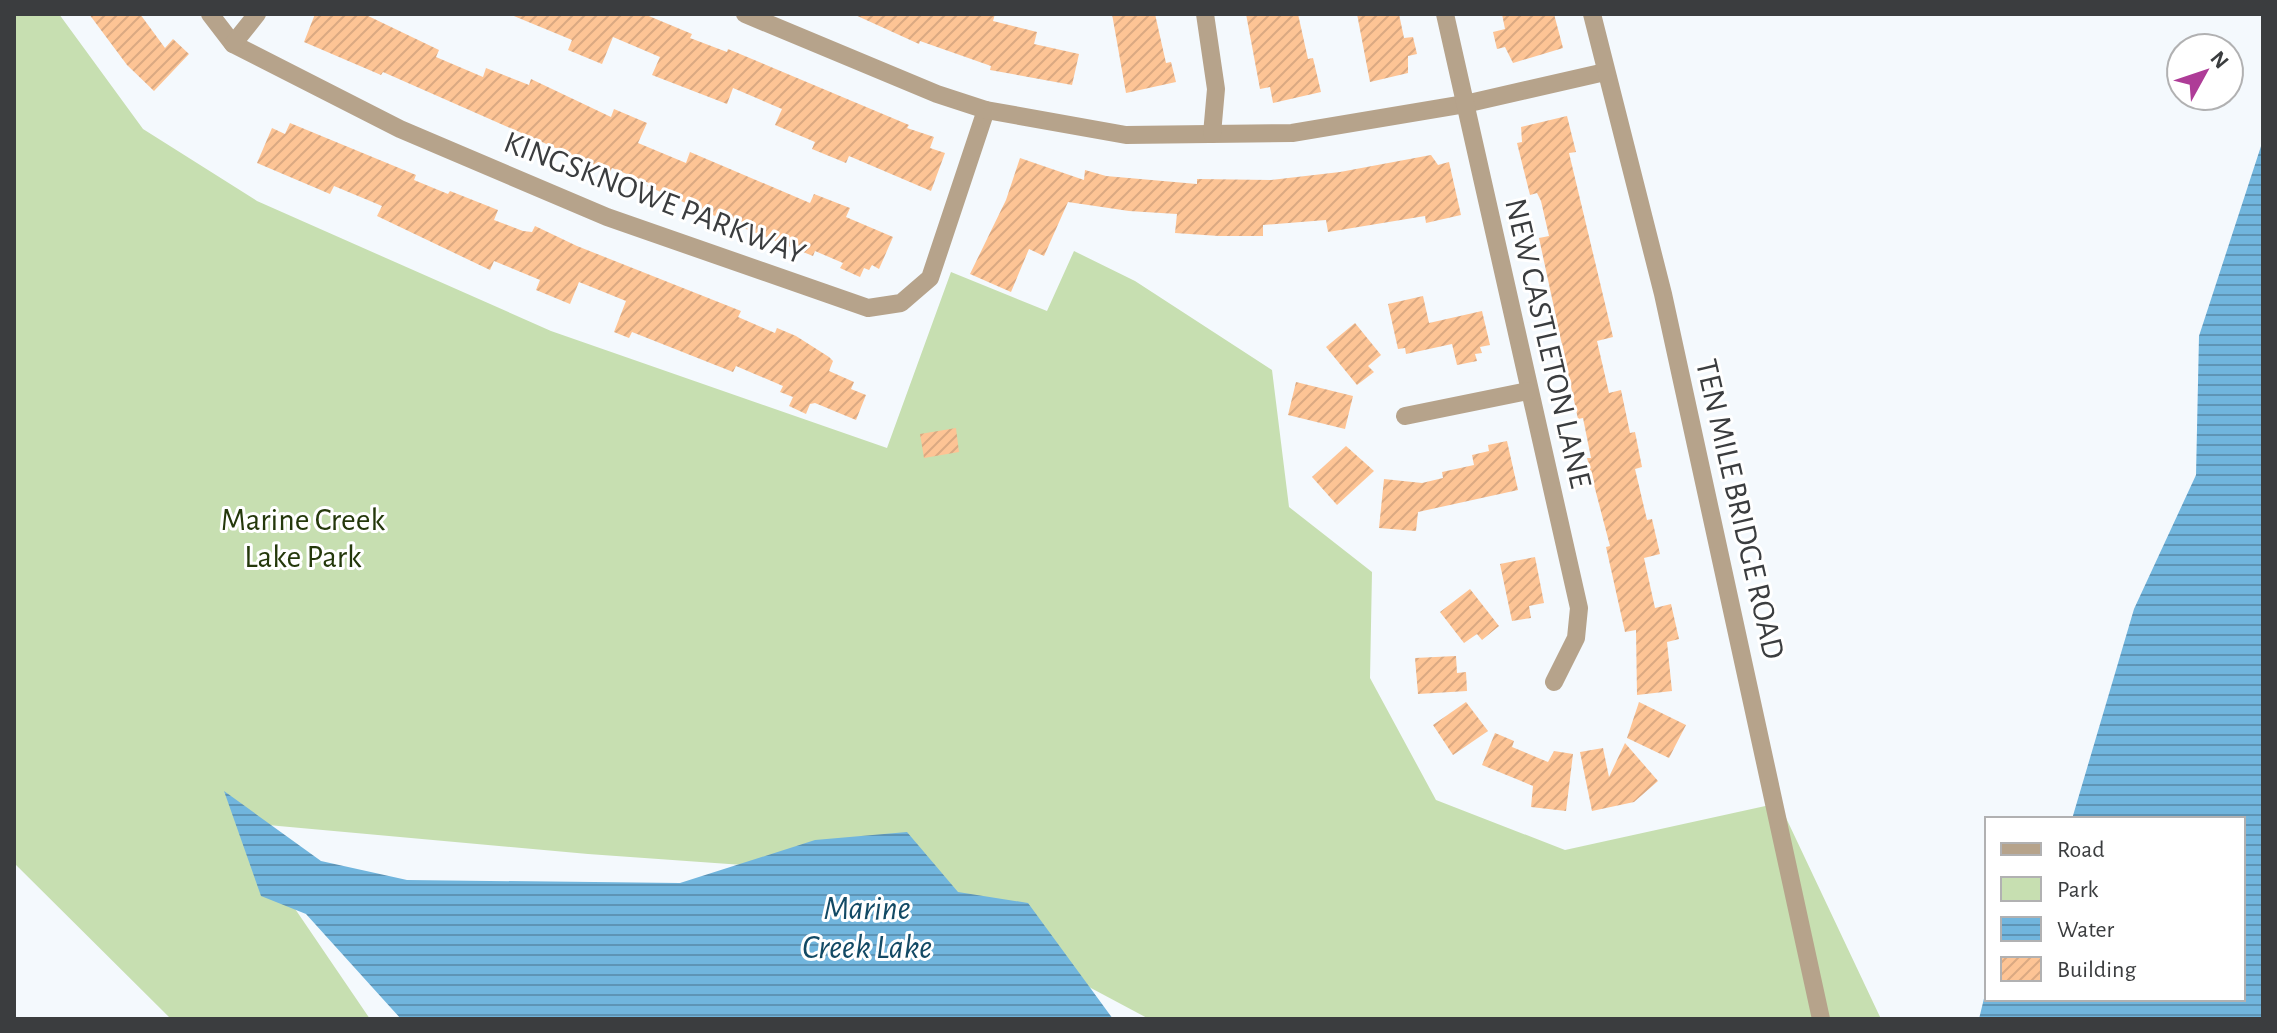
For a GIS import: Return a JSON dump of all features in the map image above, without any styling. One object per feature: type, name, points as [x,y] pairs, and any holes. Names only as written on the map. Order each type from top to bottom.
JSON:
[{"type":"street","name":"KINGSKNOWE PARKWAY","points":[[210,14],[233,44],[400,129],[607,217],[868,308],[901,303],[930,278],[986,110]]},
{"type":"street","points":[[233,44],[257,14]]},
{"type":"street","points":[[745,14],[937,94],[986,110],[1126,135],[1292,133],[1465,104],[1605,72]]},
{"type":"street","points":[[1205,14],[1216,89],[1212,134]]},
{"type":"street","name":"NEW CASTLETON LANE","points":[[1445,14],[1579,608],[1576,638],[1554,682]]},
{"type":"street","name":"TEN MILE BRIDGE ROAD","points":[[1592,14],[1663,294],[1821,1019]]},
{"type":"street","points":[[1405,416],[1528,391]]},
{"type":"green space","name":"Marine Creek Lake Park","points":[[14,14],[59,14],[143,129],[257,201],[551,331],[887,448],[951,272],[1047,311],[1074,251],[1135,281],[1272,370],[1289,507],[1372,572],[1370,678],[1436,800],[1565,850],[1779,803],[1881,1019],[1149,1019],[1089,987],[926,878],[588,854],[236,822],[370,1019],[171,1019],[14,863]]},
{"type":"water","points":[[2263,140],[2263,1019],[1979,1019],[1985,994],[1985,1001],[2245,1001],[2245,817],[2073,817],[2134,609],[2196,475],[2199,336]]},
{"type":"water","name":"Marine Creek Lake","points":[[224,791],[321,861],[407,880],[680,883],[815,840],[907,832],[958,892],[1028,903],[1113,1019],[401,1019],[306,914],[261,896]]},
{"type":"building","points":[[89,14],[140,14],[165,48],[173,39],[189,54],[154,91],[127,65]]},
{"type":"building","points":[[315,14],[364,14],[439,50],[436,57],[483,77],[486,68],[529,85],[531,79],[611,117],[614,109],[647,123],[638,143],[686,163],[690,152],[810,203],[814,194],[850,208],[846,217],[893,237],[879,269],[872,265],[869,270],[864,268],[860,277],[840,268],[843,263],[815,251],[813,256],[731,223],[647,186],[649,183],[612,168],[610,172],[383,72],[381,75],[304,42]]},
{"type":"building","points":[[509,14],[644,14],[692,34],[690,38],[727,52],[728,49],[909,125],[907,128],[934,137],[930,148],[945,153],[931,191],[849,156],[846,163],[812,149],[815,142],[775,125],[782,109],[733,88],[727,104],[652,75],[660,57],[613,37],[602,64],[568,50],[572,40]]},
{"type":"building","points":[[853,14],[995,14],[993,21],[1037,32],[1034,44],[1079,54],[1072,85],[990,70],[991,66],[920,41],[919,44]]},
{"type":"building","points":[[1112,14],[1155,14],[1166,63],[1171,62],[1176,82],[1126,93]]},
{"type":"building","points":[[1246,14],[1298,14],[1308,59],[1313,58],[1321,92],[1273,103],[1270,87],[1260,89]]},
{"type":"building","points":[[1357,14],[1399,14],[1404,38],[1413,37],[1417,54],[1408,56],[1408,73],[1370,82]]},
{"type":"building","points":[[1502,14],[1554,14],[1563,48],[1513,63],[1505,47],[1497,49],[1493,32],[1505,29]]},
{"type":"building","points":[[1567,116],[1576,152],[1569,153],[1613,337],[1597,341],[1609,393],[1621,390],[1630,433],[1635,432],[1642,467],[1635,469],[1647,520],[1652,519],[1660,554],[1644,558],[1655,608],[1671,604],[1679,639],[1667,642],[1672,691],[1637,695],[1636,630],[1625,632],[1606,547],[1610,546],[1587,458],[1591,458],[1583,418],[1578,419],[1539,238],[1549,236],[1541,201],[1537,193],[1530,195],[1517,143],[1522,142],[1521,127]]},
{"type":"building","points":[[290,123],[416,175],[414,180],[498,210],[494,220],[523,231],[532,232],[535,226],[577,246],[741,311],[738,317],[775,333],[777,328],[796,336],[833,361],[829,371],[854,382],[851,389],[866,395],[856,420],[815,403],[810,404],[806,414],[789,406],[793,397],[780,392],[783,386],[736,366],[733,372],[632,332],[629,338],[614,332],[626,301],[579,282],[570,304],[536,290],[540,280],[494,261],[490,270],[377,216],[382,206],[334,186],[330,194],[257,163],[272,128],[285,134]]},
{"type":"building","points":[[1431,155],[1438,165],[1449,162],[1461,215],[1426,223],[1425,216],[1328,232],[1326,220],[1263,225],[1263,236],[1219,236],[1175,233],[1177,214],[1068,202],[1044,256],[1029,249],[1011,292],[970,274],[1006,200],[1020,158],[1084,180],[1085,170],[1106,176],[1197,184],[1197,179],[1271,180],[1340,172]]},
{"type":"building","points":[[1423,296],[1429,323],[1482,311],[1490,345],[1480,347],[1482,353],[1475,354],[1477,361],[1457,365],[1452,344],[1406,354],[1405,348],[1398,349],[1388,304]]},
{"type":"building","points":[[1355,323],[1381,355],[1368,366],[1374,372],[1357,385],[1326,347]]},
{"type":"building","points":[[1296,382],[1353,396],[1345,429],[1288,415]]},
{"type":"building","points":[[956,428],[959,452],[924,458],[920,434]]},
{"type":"building","points":[[1507,441],[1518,490],[1418,512],[1416,531],[1379,528],[1384,479],[1422,483],[1443,478],[1442,472],[1474,465],[1472,455],[1489,451],[1488,445]]},
{"type":"building","points":[[1346,446],[1374,471],[1337,505],[1312,477]]},
{"type":"building","points":[[1535,557],[1544,603],[1529,606],[1531,618],[1512,621],[1500,564]]},
{"type":"building","points":[[1470,589],[1499,626],[1482,640],[1477,634],[1464,643],[1440,612]]},
{"type":"building","points":[[1456,656],[1457,673],[1466,672],[1467,691],[1418,694],[1415,658]]},
{"type":"building","points":[[1466,702],[1488,731],[1453,755],[1433,725]]},
{"type":"building","points":[[1639,702],[1686,725],[1669,758],[1627,738]]},
{"type":"building","points":[[1495,733],[1514,741],[1512,747],[1548,762],[1554,751],[1573,754],[1566,811],[1531,807],[1533,786],[1482,765]]},
{"type":"building","points":[[1625,743],[1658,781],[1634,802],[1592,811],[1580,752],[1603,748],[1609,777]]}]
